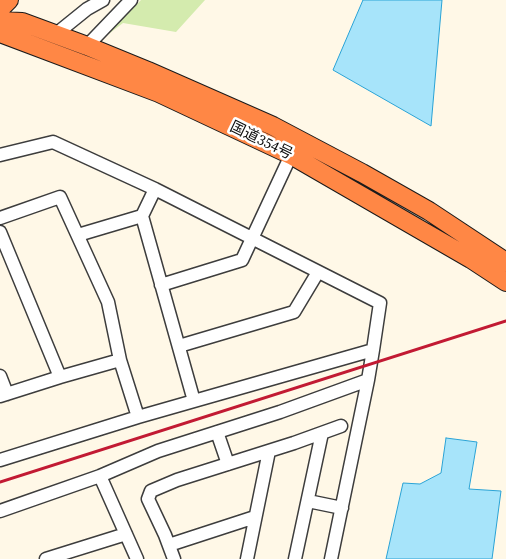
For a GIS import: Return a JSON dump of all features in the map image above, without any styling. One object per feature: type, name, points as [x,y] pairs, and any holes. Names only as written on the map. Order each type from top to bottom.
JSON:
[{"type":"highway","points":[[0,9],[9,0]]},
{"type":"highway","name":"国道354号","points":[[0,21],[22,22],[87,46],[194,91],[296,138],[429,211],[506,262]]},
{"type":"highway","name":"国道354号","points":[[0,33],[159,93],[291,155],[471,259],[506,282]]},
{"type":"street","points":[[56,34],[87,9],[102,0]]},
{"type":"street","points":[[87,46],[132,0]]},
{"type":"street","points":[[0,155],[53,142],[155,189],[380,303],[368,380],[331,559]]},
{"type":"street","points":[[161,285],[242,260],[291,155]]},
{"type":"street","points":[[155,189],[142,216],[194,402]]},
{"type":"street","points":[[0,218],[60,197],[108,302],[120,360],[138,417]]},
{"type":"street","points":[[78,235],[142,216]]},
{"type":"street","points":[[0,232],[60,377]]},
{"type":"street","points":[[179,346],[294,312],[318,272]]},
{"type":"street","points":[[0,460],[138,417],[373,350]]},
{"type":"street","points":[[0,376],[3,395],[120,360]]},
{"type":"street","points":[[0,511],[100,476],[158,451],[280,412],[302,402],[368,380]]},
{"type":"street","points":[[174,559],[148,499],[151,491],[167,483],[341,426]]},
{"type":"street","points":[[217,432],[228,464]]},
{"type":"street","points":[[295,559],[322,433]]},
{"type":"street","points":[[247,559],[269,451]]},
{"type":"street","points":[[100,476],[138,559]]},
{"type":"street","points":[[308,501],[342,508]]},
{"type":"street","points":[[169,545],[255,517]]},
{"type":"street","points":[[49,558],[126,534]]},
{"type":"green space","points":[[141,0],[205,0],[176,32],[123,23],[106,36]]},
{"type":"water","points":[[363,0],[442,0],[431,126],[333,70]]},
{"type":"water","points":[[446,438],[477,442],[469,489],[501,491],[492,559],[386,559],[403,483],[420,484],[441,473]]},
{"type":"railway","points":[[0,482],[506,321]]}]
